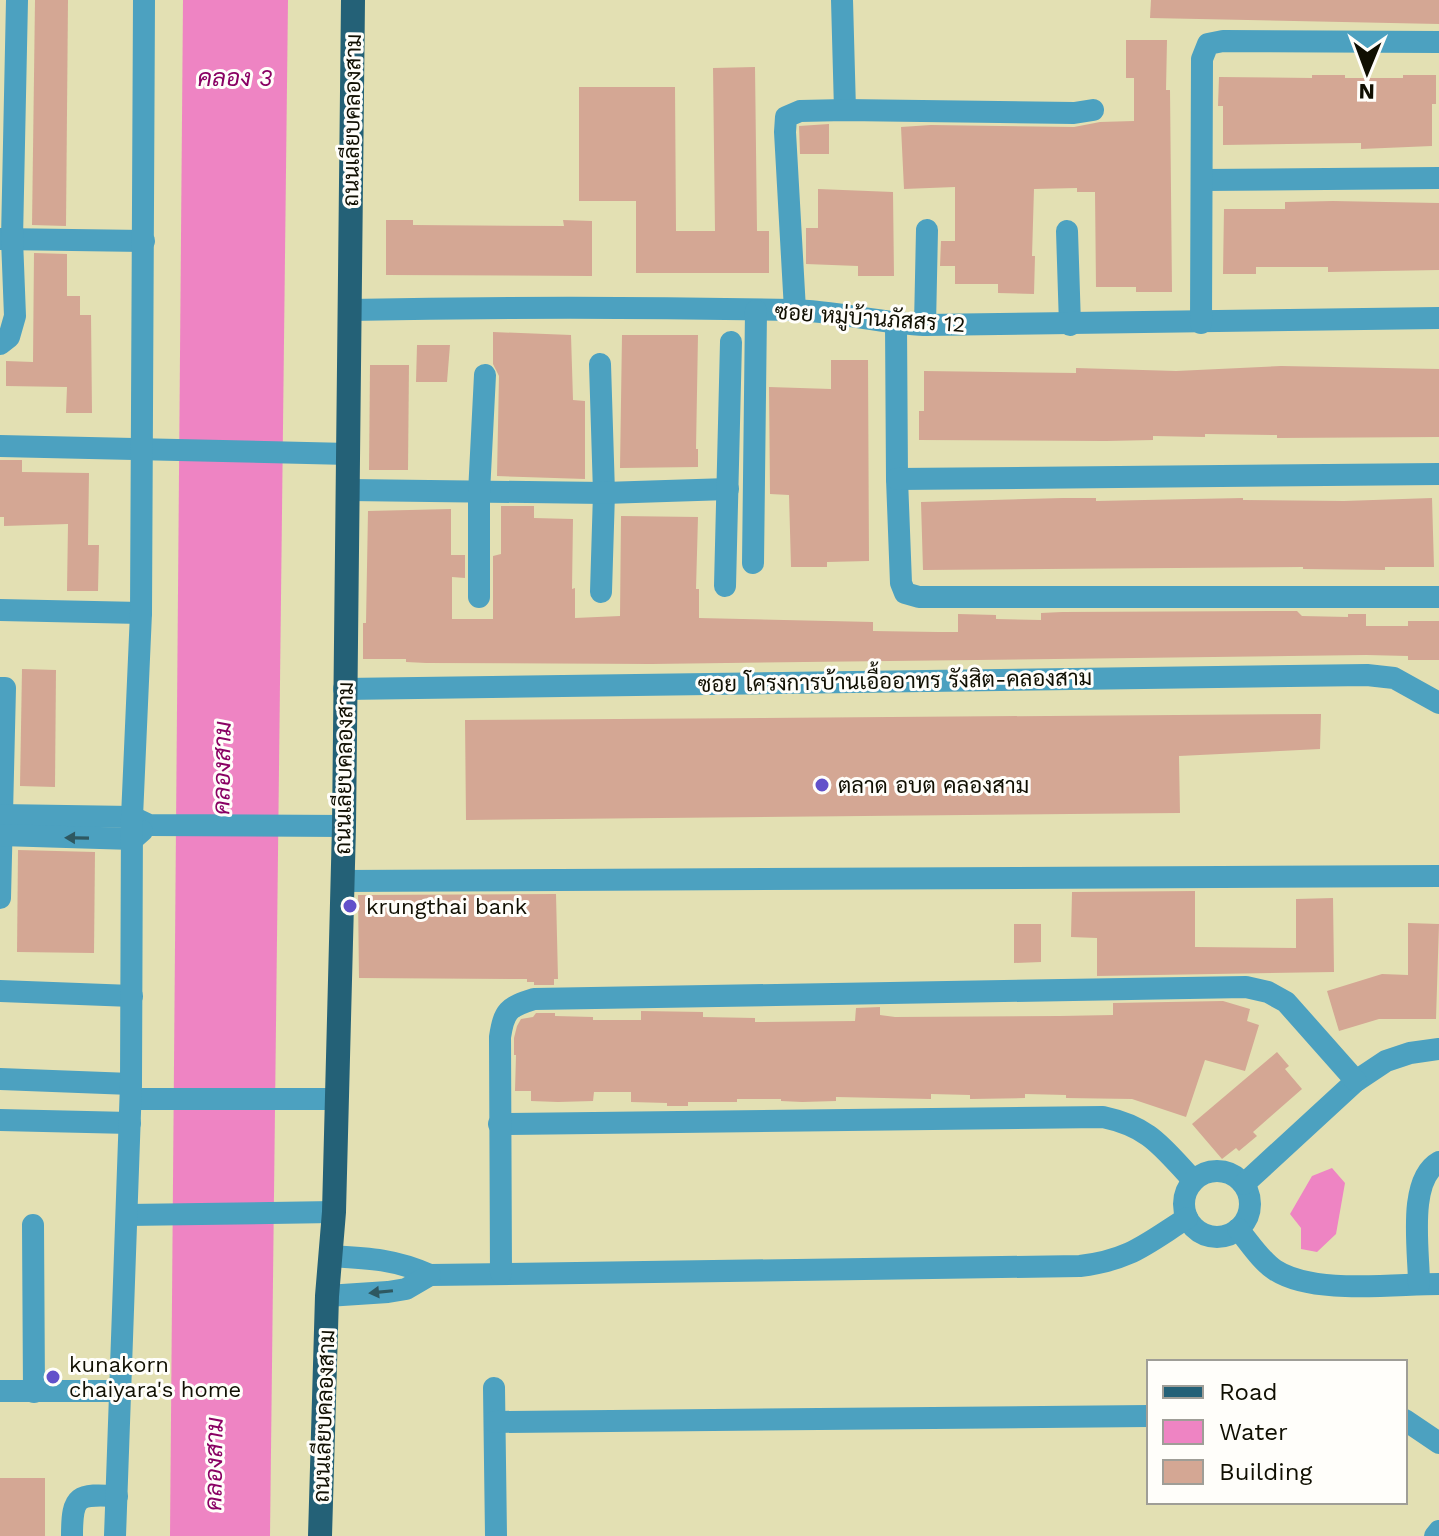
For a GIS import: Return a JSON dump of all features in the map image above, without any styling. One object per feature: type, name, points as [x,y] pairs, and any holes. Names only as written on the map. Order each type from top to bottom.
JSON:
[{"type":"main road","name":"ถนนเลียบคลองสาม","points":[[320,1536],[327,1296],[334,1212],[344,826],[353,0]]},
{"type":"street","points":[[115,1536],[132,996],[143,826],[141,613],[154,450],[144,241],[144,0]]},
{"type":"street","points":[[842,0],[845,110]]},
{"type":"street","points":[[0,344],[9,337],[15,316],[6,239],[11,14]]},
{"type":"street","points":[[1201,323],[1202,59],[1208,44],[1223,41],[1439,42]]},
{"type":"street","points":[[795,310],[786,117],[800,111],[1074,113],[1093,110]]},
{"type":"street","points":[[1202,180],[1439,178]]},
{"type":"street","points":[[925,325],[927,230]]},
{"type":"street","points":[[1067,231],[1070,325]]},
{"type":"street","points":[[6,239],[144,241]]},
{"type":"street","name":"ซอย หมู่บ้านภัสสร 12","points":[[349,310],[595,306],[795,310],[925,325],[1439,318]]},
{"type":"street","points":[[753,563],[756,311]]},
{"type":"street","points":[[896,324],[897,479],[901,583],[905,593],[919,597],[1439,597]]},
{"type":"street","points":[[725,586],[731,342]]},
{"type":"street","points":[[600,364],[604,493],[601,592]]},
{"type":"street","points":[[479,597],[479,493],[485,375]]},
{"type":"street","points":[[0,446],[349,454]]},
{"type":"street","points":[[897,479],[1439,474]]},
{"type":"street","points":[[349,490],[604,493],[728,489]]},
{"type":"street","points":[[0,610],[141,613]]},
{"type":"street","name":"ซอย โครงการบ้านเอื้ออาทร รังสิต-คลองสาม","points":[[344,689],[1367,675],[1394,678],[1439,703]]},
{"type":"street","points":[[0,688],[5,688],[0,898]]},
{"type":"street","points":[[1,825],[344,826]]},
{"type":"street","points":[[342,881],[1439,876]]},
{"type":"street","points":[[501,1273],[500,1037],[503,1016],[515,1004],[534,999],[1246,987],[1268,992],[1286,1002],[1356,1081]]},
{"type":"street","points":[[0,991],[132,996]]},
{"type":"street","points":[[1244,1184],[1356,1081],[1386,1061],[1410,1053],[1439,1049]]},
{"type":"street","points":[[0,1079],[131,1092],[165,1100],[337,1099]]},
{"type":"street","points":[[499,1124],[1103,1117],[1141,1129],[1156,1140],[1193,1180]]},
{"type":"street","points":[[0,1120],[130,1123]]},
{"type":"street","points":[[1238,1229],[1273,1269],[1296,1281],[1327,1285],[1429,1284],[1418,1194],[1429,1168],[1439,1162]]},
{"type":"street","points":[[1217,1171],[1228,1173],[1244,1184],[1250,1201],[1249,1210],[1238,1229],[1222,1236],[1198,1231],[1187,1218],[1184,1201],[1193,1180],[1217,1171]]},
{"type":"street","points":[[127,1215],[334,1212]]},
{"type":"street","points":[[330,1256],[385,1259],[407,1264],[430,1275],[1080,1266],[1129,1256],[1187,1218]]},
{"type":"street","points":[[33,1225],[34,1392]]},
{"type":"street","points":[[327,1296],[397,1291],[430,1275]]},
{"type":"street","points":[[494,1388],[496,1536]]},
{"type":"street","points":[[0,1391],[121,1391]]},
{"type":"street","points":[[495,1422],[1147,1416]]},
{"type":"street","points":[[1407,1421],[1439,1443]]},
{"type":"street","points":[[72,1536],[77,1499],[86,1494],[117,1496]]},
{"type":"street","points":[[1435,1536],[1439,1531]]},
{"type":"water","name":"คลอง 3","points":[[183,0],[288,0],[270,1536],[170,1536]]},
{"type":"water","points":[[1332,1168],[1345,1183],[1336,1234],[1317,1252],[1301,1249],[1301,1228],[1290,1214],[1312,1176]]},
{"type":"building","points":[[35,0],[68,0],[66,226],[32,225]]},
{"type":"building","points":[[1151,0],[1439,0],[1439,24],[1150,18]]},
{"type":"building","points":[[1126,40],[1167,40],[1172,292],[1136,292],[1136,287],[1096,287],[1095,192],[1077,192],[1077,188],[1034,189],[1034,294],[998,293],[998,284],[955,284],[955,266],[940,266],[941,241],[955,241],[955,187],[904,189],[901,127],[1074,127],[1134,121],[1134,78],[1126,78]]},
{"type":"building","points":[[755,67],[757,231],[769,231],[769,273],[636,273],[636,201],[579,201],[579,87],[675,87],[676,231],[715,231],[713,68]]},
{"type":"building","points":[[1312,75],[1403,78],[1403,75],[1436,75],[1432,146],[1361,149],[1361,143],[1223,145],[1223,106],[1218,106],[1219,77],[1312,78]]},
{"type":"building","points":[[829,124],[829,154],[800,154],[799,126]]},
{"type":"building","points":[[818,189],[893,192],[894,276],[858,276],[858,266],[806,264],[806,228],[818,228]]},
{"type":"building","points":[[1285,202],[1439,203],[1439,270],[1328,272],[1328,267],[1256,267],[1256,274],[1223,274],[1224,209],[1285,209]]},
{"type":"building","points":[[386,220],[413,220],[413,225],[564,226],[563,220],[592,221],[592,276],[386,275]]},
{"type":"building","points":[[34,253],[67,254],[67,296],[80,296],[80,315],[91,315],[92,413],[66,413],[67,387],[6,386],[6,361],[33,362]]},
{"type":"building","points":[[493,332],[571,335],[573,400],[585,401],[585,479],[497,476],[499,376],[493,364]]},
{"type":"building","points":[[622,335],[698,335],[698,467],[620,468]]},
{"type":"building","points":[[417,345],[450,345],[447,382],[416,382]]},
{"type":"building","points":[[831,360],[868,360],[869,561],[827,562],[827,567],[791,567],[789,495],[770,494],[769,387],[831,389]]},
{"type":"building","points":[[370,365],[409,365],[408,470],[369,470]]},
{"type":"building","points":[[1281,366],[1439,369],[1439,437],[1277,438],[1277,435],[1205,434],[1205,437],[1153,436],[1153,440],[1106,441],[919,440],[919,411],[924,411],[924,371],[1076,373],[1076,368],[1176,371]]},
{"type":"building","points":[[0,460],[22,460],[22,472],[89,473],[88,545],[99,545],[98,591],[67,591],[68,524],[4,526],[4,517],[0,517]]},
{"type":"building","points":[[1096,498],[1096,501],[1243,498],[1344,501],[1432,498],[1434,567],[1385,567],[1385,570],[1303,567],[923,570],[921,502]]},
{"type":"building","points":[[501,506],[534,506],[534,518],[573,519],[572,589],[575,588],[575,618],[620,616],[621,516],[698,517],[696,589],[699,589],[699,618],[873,622],[873,631],[958,632],[958,614],[1041,620],[1041,613],[1062,612],[1297,611],[1302,616],[1348,617],[1348,614],[1366,614],[1366,626],[1408,626],[1408,621],[1439,621],[1439,660],[1366,655],[651,664],[426,663],[406,662],[406,659],[363,659],[368,511],[451,509],[451,555],[465,555],[465,578],[452,577],[452,619],[493,619],[493,556],[501,554]]},
{"type":"building","points":[[22,669],[56,670],[55,787],[20,786]]},
{"type":"building","name":"ตลาด อบต คลองสาม","points":[[1321,714],[1320,749],[1179,756],[1180,813],[466,820],[465,720]]},
{"type":"building","points":[[18,850],[95,852],[94,953],[17,952]]},
{"type":"building","points":[[1195,891],[1195,947],[1296,948],[1296,899],[1333,898],[1334,972],[1097,976],[1097,938],[1071,937],[1072,892]]},
{"type":"building","points":[[556,894],[558,979],[554,979],[554,985],[534,985],[527,979],[359,978],[358,895]]},
{"type":"building","points":[[1408,923],[1439,924],[1436,1019],[1379,1019],[1339,1031],[1327,991],[1382,974],[1408,975]]},
{"type":"building","points":[[1014,924],[1041,924],[1041,962],[1014,963]]},
{"type":"building","points":[[1223,1001],[1250,1009],[1247,1021],[1259,1025],[1245,1071],[1205,1060],[1186,1117],[1132,1099],[1066,1098],[1066,1095],[1025,1094],[1025,1098],[970,1099],[970,1095],[931,1094],[931,1099],[836,1097],[836,1101],[802,1102],[737,1099],[737,1102],[688,1102],[688,1106],[667,1106],[667,1103],[631,1102],[631,1092],[594,1092],[593,1101],[558,1102],[531,1101],[531,1091],[515,1091],[514,1038],[517,1026],[521,1019],[533,1017],[536,1013],[593,1017],[593,1020],[641,1020],[641,1011],[703,1012],[703,1017],[755,1018],[755,1022],[855,1021],[856,1008],[880,1007],[880,1015],[895,1017],[1113,1015],[1113,1003]]},
{"type":"building","points":[[1277,1052],[1289,1066],[1285,1069],[1302,1089],[1253,1132],[1257,1136],[1239,1151],[1236,1148],[1222,1159],[1192,1124]]},
{"type":"building","points":[[0,1478],[45,1478],[45,1536],[0,1536]]},
{"type":"place","name":"ตลาด อบต คลองสาม","points":[[822,785]]},
{"type":"place","name":"krungthai bank","points":[[350,906]]},
{"type":"place","name":"kunakorn chaiyara's home","points":[[53,1377]]},
{"type":"water label","name":"คลองสาม","points":[[222,768]]},
{"type":"water label","name":"คลองสาม","points":[[214,1464]]}]
